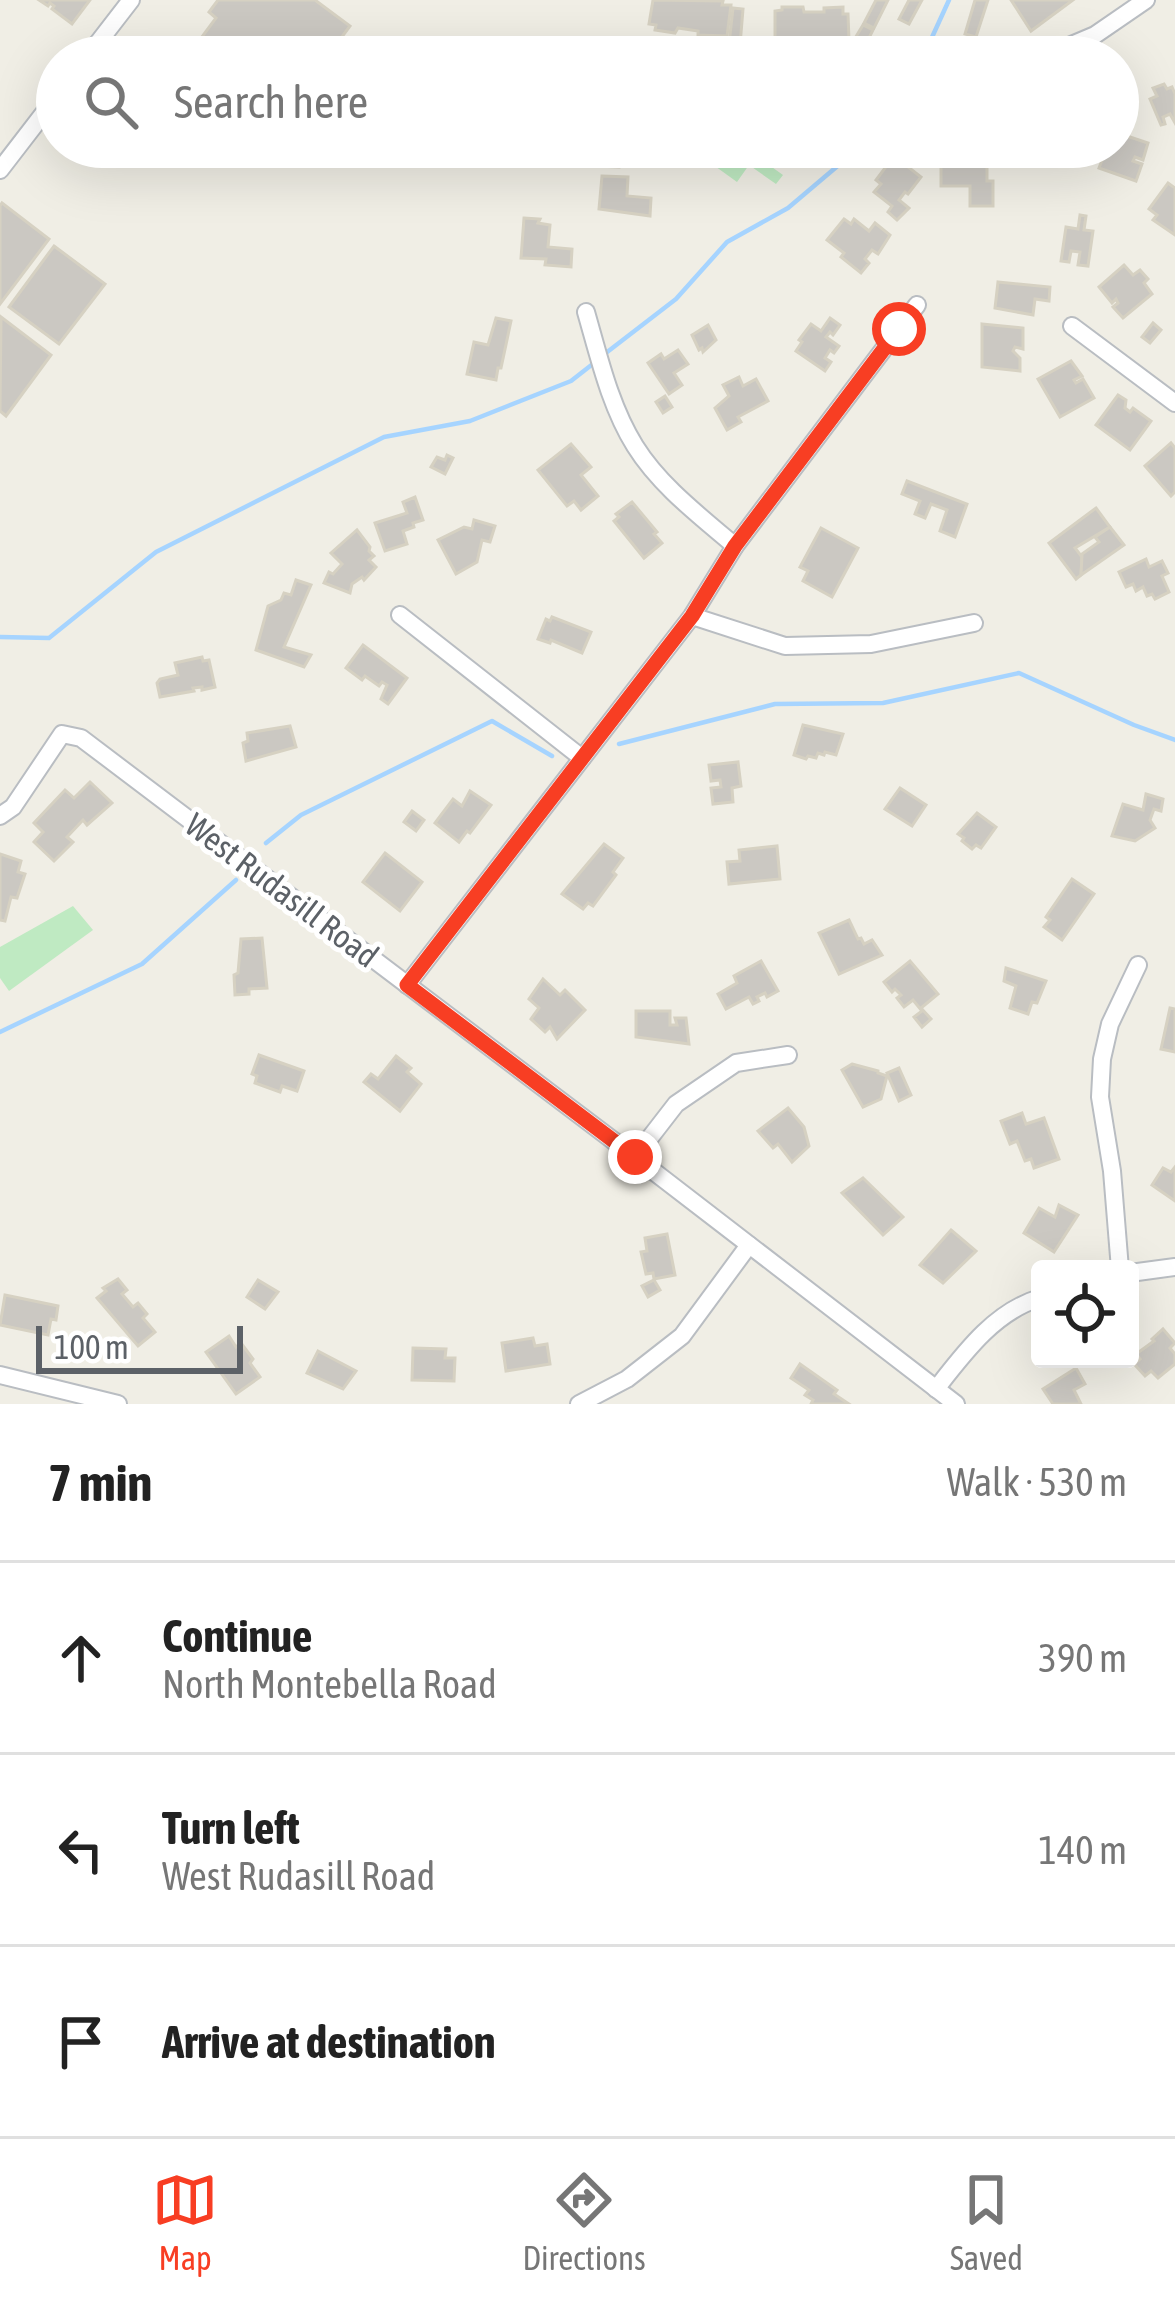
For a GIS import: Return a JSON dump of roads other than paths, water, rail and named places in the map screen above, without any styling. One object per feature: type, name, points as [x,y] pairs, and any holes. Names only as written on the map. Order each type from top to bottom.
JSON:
[{"type":"street","points":[[103,36],[131,0]]},
{"type":"street","points":[[1093,36],[1146,0]]},
{"type":"street","points":[[0,170],[36,123]]},
{"type":"street","points":[[407,985],[692,616],[735,546],[917,305]]},
{"type":"street","points":[[586,312],[606,382],[634,446],[677,497],[735,546]]},
{"type":"street","points":[[1072,326],[1175,403]]},
{"type":"street","points":[[400,614],[582,758]]},
{"type":"street","points":[[692,616],[785,646],[871,644],[974,623]]},
{"type":"street","name":"West Rudasill Road","points":[[0,816],[13,807],[62,734],[81,738],[956,1404]]},
{"type":"street","points":[[1119,1260],[1100,1097],[1102,1059],[1110,1024],[1138,965]]},
{"type":"street","points":[[635,1157],[676,1104],[736,1063],[788,1055]]},
{"type":"street","points":[[579,1404],[627,1379],[682,1336],[749,1245]]},
{"type":"street","points":[[1139,1272],[1175,1268]]},
{"type":"street","points":[[936,1389],[969,1347],[1020,1304],[1031,1301]]},
{"type":"street","points":[[0,1375],[118,1404]]},
{"type":"waterway","points":[[933,36],[949,0]]},
{"type":"waterway","points":[[602,356],[676,299],[727,242],[788,208],[835,168]]},
{"type":"waterway","points":[[0,637],[49,638],[156,552],[384,437],[470,421],[571,381],[594,363]]},
{"type":"waterway","points":[[619,744],[775,704],[883,703],[1019,673],[1175,740]]},
{"type":"waterway","points":[[266,843],[301,815],[492,721],[552,756]]},
{"type":"waterway","points":[[0,1032],[142,964],[236,880]]}]
